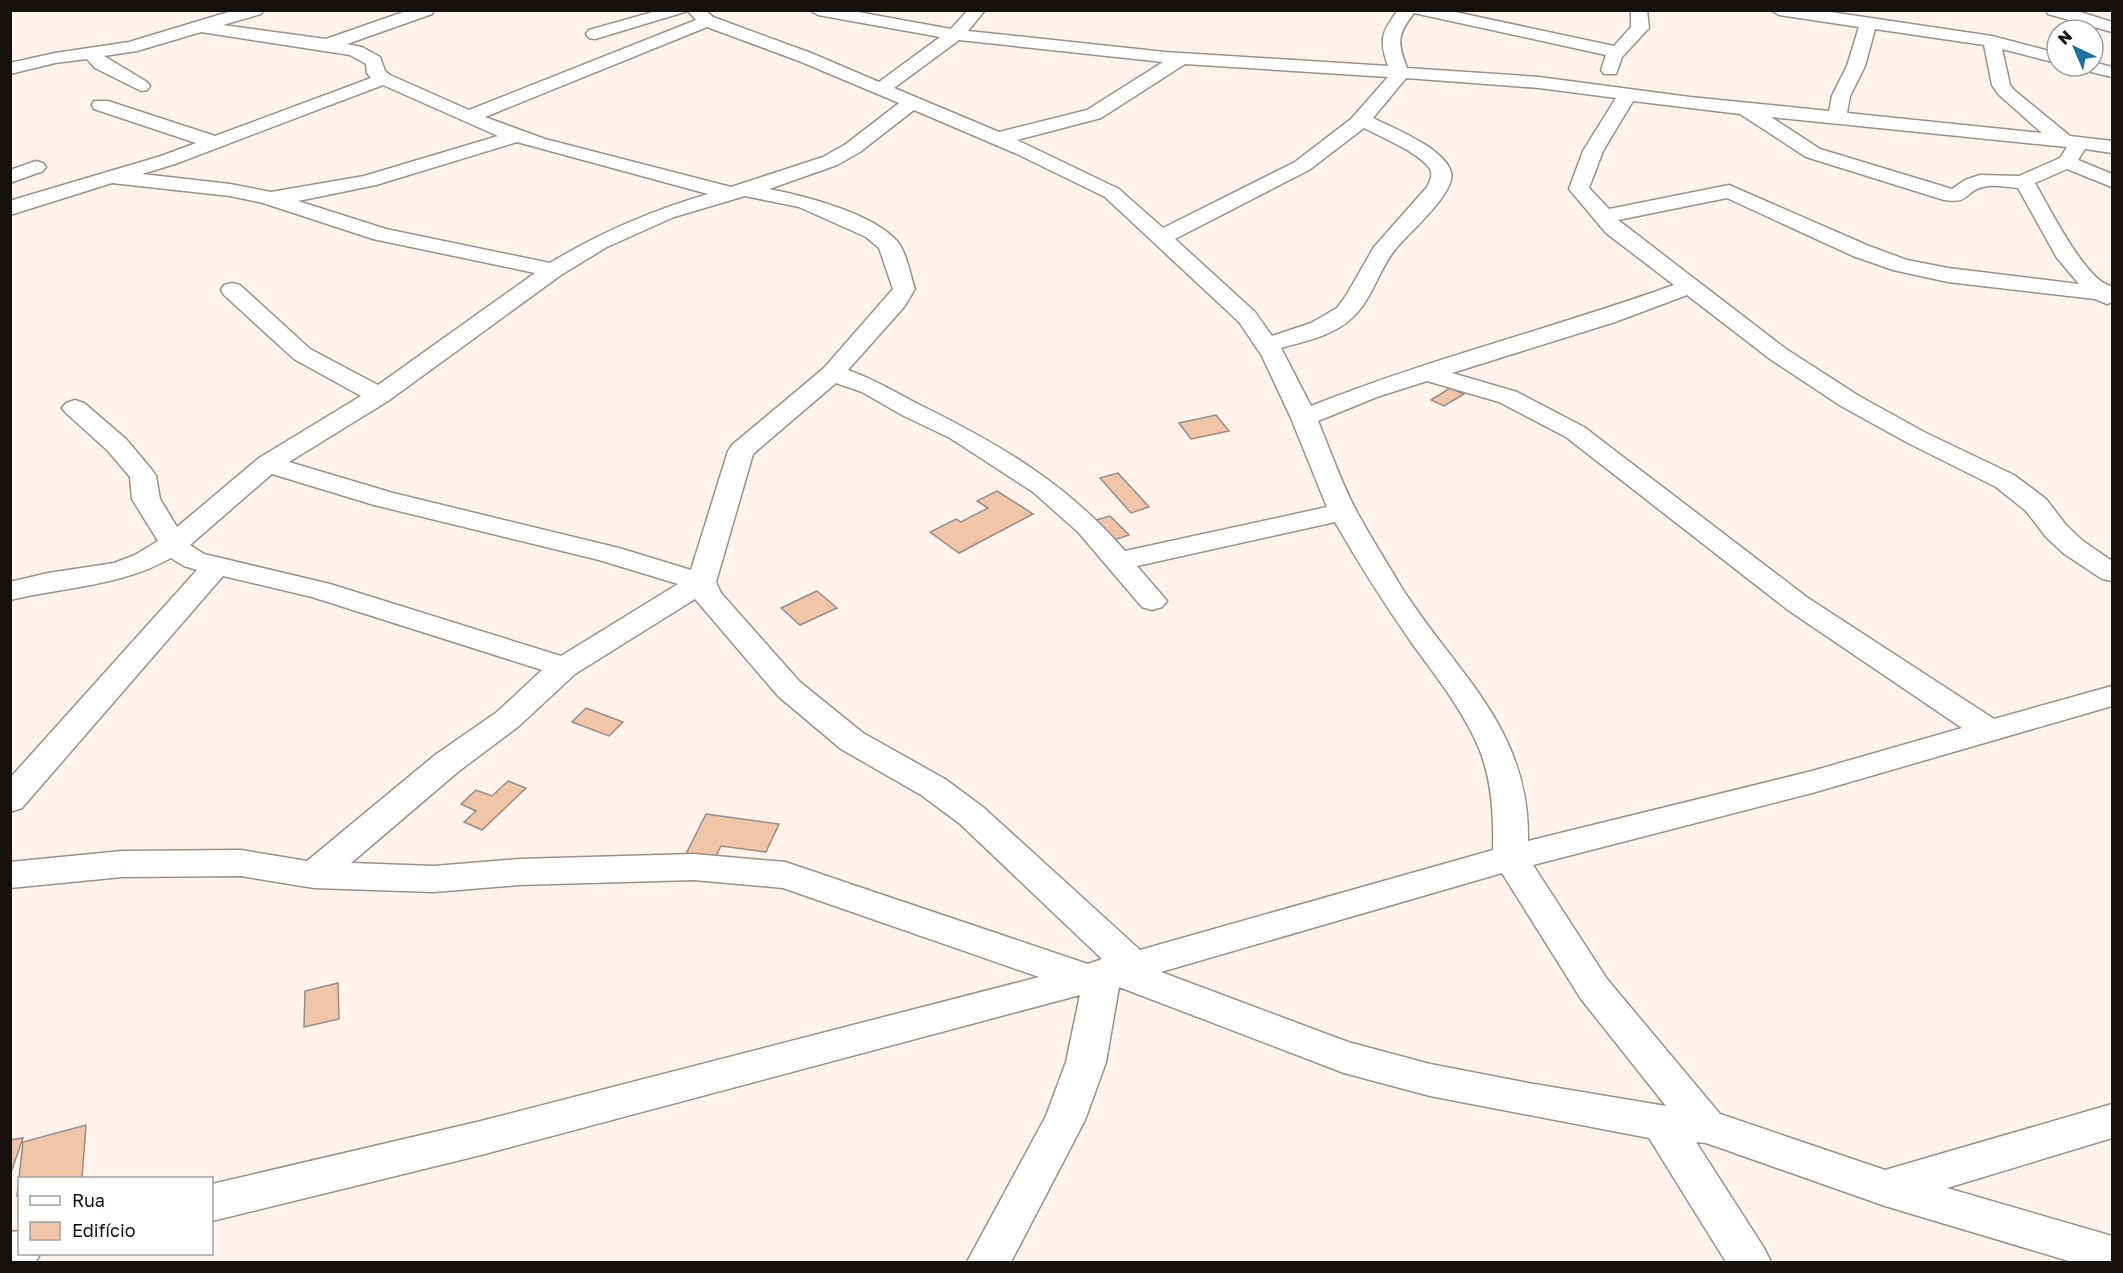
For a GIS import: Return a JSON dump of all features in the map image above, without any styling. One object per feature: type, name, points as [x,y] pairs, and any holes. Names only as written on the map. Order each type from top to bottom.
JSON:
[{"type":"street","points":[[10,69],[55,58],[131,47],[255,10]]},
{"type":"street","points":[[327,45],[426,10]]},
{"type":"street","points":[[596,34],[680,10]]},
{"type":"street","points":[[818,10],[956,34],[1058,48],[1400,74],[1514,80],[1745,108],[2112,147]]},
{"type":"street","points":[[881,89],[956,34],[977,10]]},
{"type":"street","points":[[1400,74],[1389,42],[1393,28],[1407,10]]},
{"type":"street","points":[[1420,10],[1617,52]]},
{"type":"street","points":[[1639,10],[1640,28],[1617,52],[1610,63],[1618,93],[1582,172],[1579,189],[1614,228],[1778,354],[1850,401],[1917,438],[2005,481],[2036,505],[2056,531],[2073,547],[2112,573]]},
{"type":"street","points":[[1779,10],[1848,16],[1868,24],[1992,41],[2045,55]]},
{"type":"street","points":[[2058,11],[2112,27]]},
{"type":"street","points":[[468,117],[701,16],[881,89],[1112,192],[1247,316],[1266,345],[1304,418],[1343,512],[1389,590],[1471,704],[1495,747],[1506,785],[1511,822],[1510,858],[1594,989],[1706,1126]]},
{"type":"street","points":[[1837,116],[1841,96],[1856,66],[1868,24]]},
{"type":"street","points":[[202,27],[356,51],[374,61],[376,73],[384,79],[468,117],[518,136],[737,191],[788,197],[805,202],[874,232],[889,246],[904,289],[896,302],[834,373],[741,451],[702,582],[708,596],[789,689],[852,741],[933,787],[971,815],[1109,972]]},
{"type":"street","points":[[1992,41],[2001,85],[2007,94],[2071,141]]},
{"type":"street","points":[[91,53],[101,64],[141,86]]},
{"type":"street","points":[[996,139],[1094,114],[1182,58]]},
{"type":"street","points":[[1161,237],[1302,166],[1361,119],[1400,74]]},
{"type":"street","points":[[15,203],[168,160],[384,79]]},
{"type":"street","points":[[10,591],[48,582],[120,571],[145,561],[174,544],[267,464],[379,396],[553,270],[599,242],[639,224],[830,160],[853,148],[911,103]]},
{"type":"street","points":[[101,105],[214,142]]},
{"type":"street","points":[[1745,108],[1813,153],[1944,194],[1957,196],[1965,187],[1979,180],[2025,183]]},
{"type":"street","points":[[1266,345],[1320,328],[1350,308],[1364,287],[1379,252],[1442,183],[1442,173],[1437,164],[1361,119]]},
{"type":"street","points":[[268,198],[303,195],[352,185],[518,136]]},
{"type":"street","points":[[2067,162],[2071,141]]},
{"type":"street","points":[[2025,183],[2027,179],[2067,162],[2112,181]]},
{"type":"street","points":[[10,177],[36,167]]},
{"type":"street","points":[[113,177],[230,190],[268,198],[381,234],[553,270]]},
{"type":"street","points":[[2025,183],[2068,258],[2081,274],[2109,296]]},
{"type":"street","points":[[1604,217],[1729,191],[1861,250],[1901,264],[1948,275],[2109,296]]},
{"type":"street","points":[[1304,418],[1368,392],[1607,317],[1689,287]]},
{"type":"street","points":[[232,290],[302,354],[379,396]]},
{"type":"street","points":[[834,373],[871,387],[911,410],[959,433],[1042,486],[1088,526],[1152,601]]},
{"type":"street","points":[[1428,374],[1508,397],[1575,432],[1798,604],[1989,731]]},
{"type":"street","points":[[75,408],[117,445],[143,476],[146,499],[174,544],[182,553],[194,560],[320,590],[564,667]]},
{"type":"street","points":[[267,464],[384,499],[609,554],[702,582]]},
{"type":"street","points":[[1119,561],[1343,512]]},
{"type":"street","points":[[10,801],[216,566]]},
{"type":"street","points":[[314,875],[447,763],[508,719],[564,667],[702,582]]},
{"type":"street","points":[[213,1203],[481,1138],[1109,972],[1510,858],[1812,782],[2112,696]]},
{"type":"street","points":[[10,875],[123,864],[241,863],[314,875],[434,879],[519,872],[694,867],[785,875],[1109,972],[1344,1057],[1430,1080],[1528,1100],[1662,1123],[1706,1126],[1886,1188],[2112,1255]]},
{"type":"street","points":[[989,1263],[1065,1120],[1086,1062],[1109,972]]},
{"type":"street","points":[[1886,1188],[2112,1121]]},
{"type":"street","points":[[1662,1123],[1749,1263]]},
{"type":"building","points":[[1450,388],[1464,394],[1444,406],[1431,400]]},
{"type":"building","points":[[1216,415],[1229,431],[1191,439],[1179,423]]},
{"type":"building","points":[[1118,473],[1149,507],[1131,513],[1100,478]]},
{"type":"building","points":[[997,491],[1033,514],[959,553],[930,532],[956,519],[961,522],[988,508],[977,501]]},
{"type":"building","points":[[1110,516],[1129,535],[1111,541],[1092,521]]},
{"type":"building","points":[[817,591],[837,608],[800,625],[781,608]]},
{"type":"building","points":[[586,708],[623,722],[609,736],[572,722]]},
{"type":"building","points":[[508,781],[526,788],[482,830],[464,822],[476,811],[461,804],[476,790],[492,796]]},
{"type":"building","points":[[706,814],[779,824],[766,852],[721,846],[712,864],[683,860]]},
{"type":"building","points":[[338,983],[339,1019],[304,1027],[305,991]]},
{"type":"building","points":[[86,1125],[82,1177],[19,1177],[23,1142]]},
{"type":"building","points":[[23,1138],[10,1175],[10,1140]]}]
